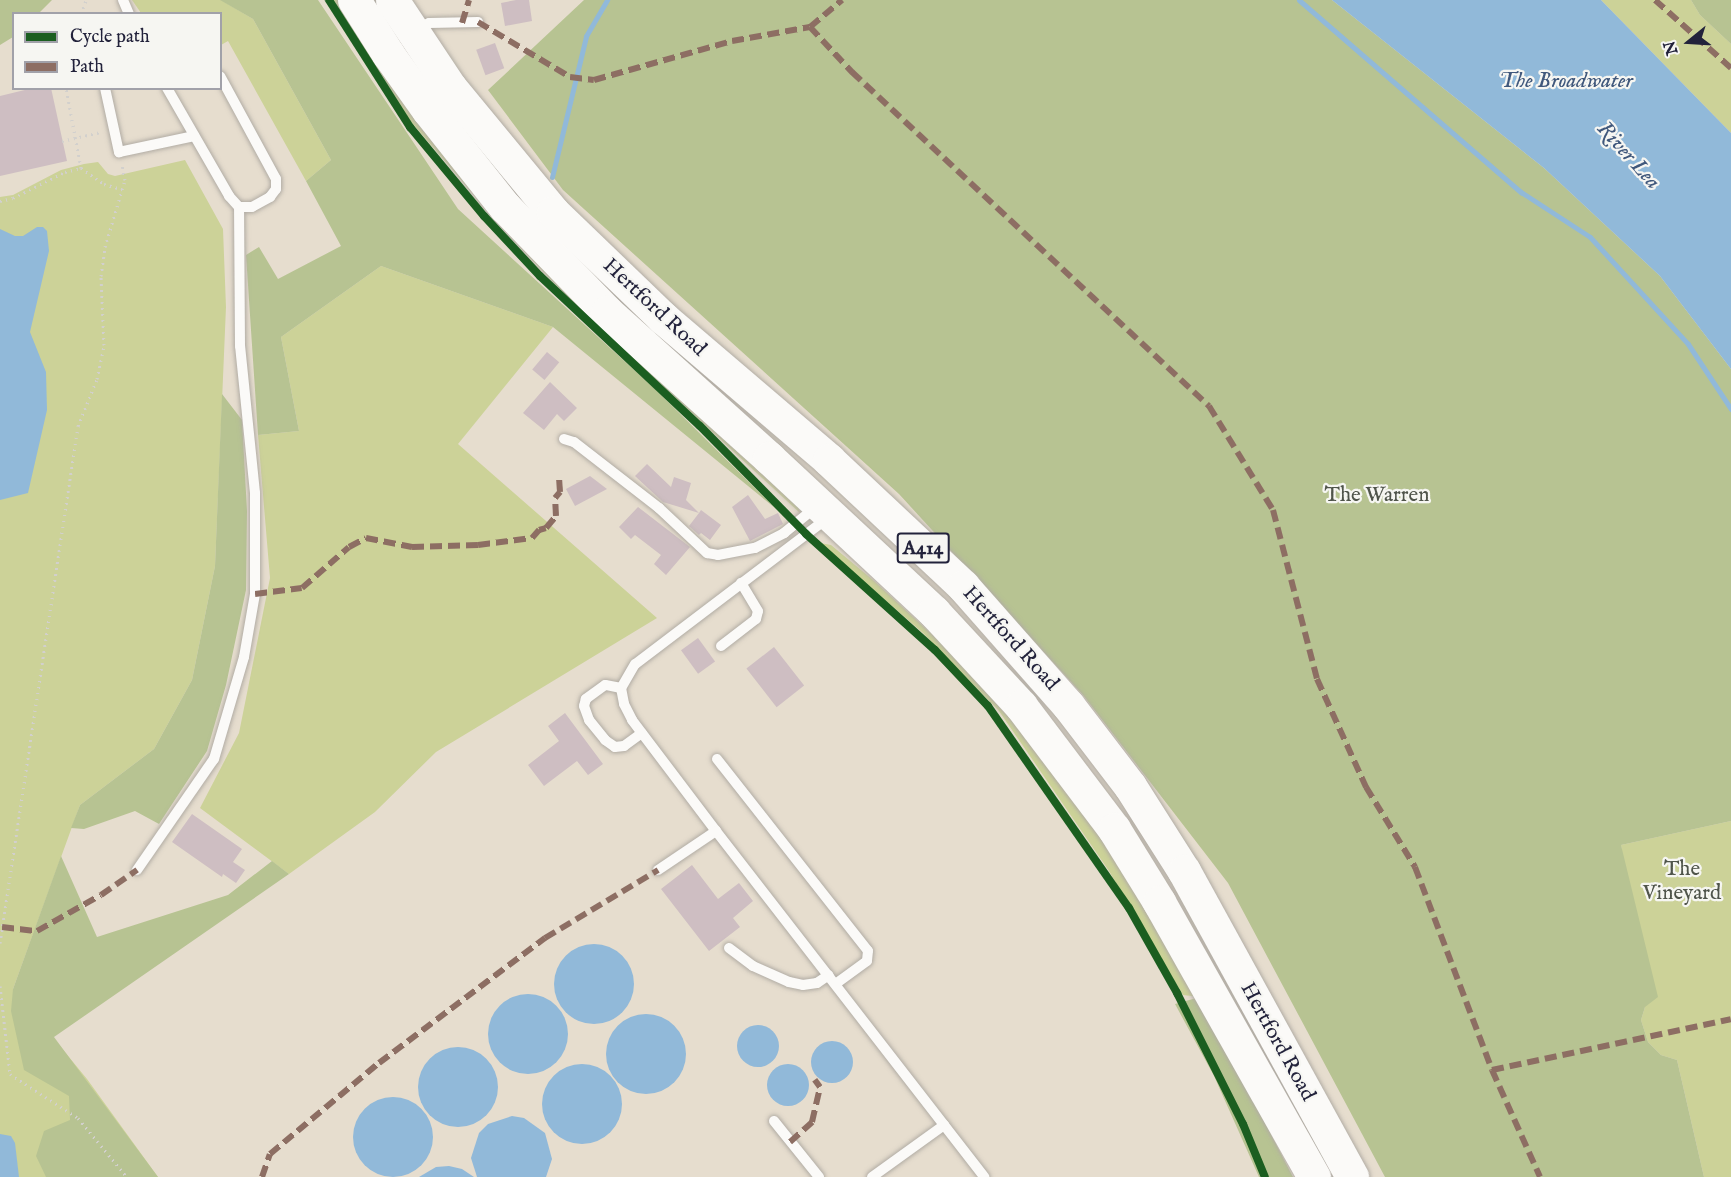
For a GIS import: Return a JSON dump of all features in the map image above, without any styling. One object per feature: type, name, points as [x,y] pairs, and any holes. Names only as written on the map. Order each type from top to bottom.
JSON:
[{"type":"highway","name":"Hertford Road","points":[[354,0],[388,54],[428,110],[504,207],[607,312],[769,458],[934,612],[1021,706],[1090,795],[1160,902],[1314,1177]]},
{"type":"highway","name":"Hertford Road","points":[[392,0],[450,87],[553,212],[663,318],[829,460],[963,586],[1055,689],[1130,786],[1184,871],[1352,1177]]},
{"type":"lane","points":[[412,32],[429,23],[478,22]]},
{"type":"lane","points":[[222,80],[276,179],[276,189],[270,197],[252,207],[239,207]]},
{"type":"lane","points":[[105,90],[119,152],[194,136]]},
{"type":"lane","points":[[137,870],[214,759],[244,657],[255,594],[255,493],[240,346],[239,207],[229,196],[168,90]]},
{"type":"lane","points":[[564,440],[574,442],[659,508],[707,553],[734,554],[755,548],[824,511]]},
{"type":"lane","points":[[824,511],[741,583],[635,664],[621,687],[624,704],[642,733],[716,831],[984,1177]]},
{"type":"lane","points":[[721,646],[756,619],[758,611],[741,583]]},
{"type":"lane","points":[[621,687],[605,685],[586,699],[584,706],[589,720],[605,740],[615,747],[624,746],[642,733]]},
{"type":"lane","points":[[717,759],[868,951],[867,961],[832,979],[803,986],[753,966],[729,948]]},
{"type":"lane","points":[[658,870],[716,831]]},
{"type":"lane","points":[[774,1122],[819,1177]]},
{"type":"lane","points":[[872,1177],[944,1125]]},
{"type":"path","points":[[66,90],[81,168],[104,184],[122,189]]},
{"type":"path","points":[[62,141],[114,129]]},
{"type":"path","points":[[0,944],[78,426],[97,379],[104,345],[100,276],[105,247],[125,180],[119,152]]},
{"type":"path","points":[[0,201],[13,198],[65,172],[81,168]]},
{"type":"path","points":[[0,986],[10,1074],[78,1118],[127,1177]]},
{"type":"green space","points":[[0,0],[52,0],[40,12],[12,12],[12,38],[0,45]]},
{"type":"green space","points":[[132,0],[221,0],[253,19],[331,160],[306,181],[228,41],[222,44],[222,12],[140,12]]},
{"type":"green space","points":[[220,0],[318,0],[458,209],[655,389],[775,508],[553,327],[381,266],[281,337],[299,431],[258,435],[246,255],[259,247],[278,279],[341,246],[306,181],[331,160],[253,19]]},
{"type":"green space","points":[[333,0],[338,0],[392,83],[796,499],[800,513],[573,303],[505,231],[406,116]]},
{"type":"green space","name":"The Warren","points":[[584,0],[1332,0],[1544,168],[1660,276],[1731,369],[1731,821],[1621,845],[1658,997],[1645,1007],[1641,1020],[1648,1042],[1661,1055],[1677,1060],[1704,1177],[1385,1177],[1228,883],[1083,695],[899,494],[563,190],[488,90]]},
{"type":"green space","points":[[1601,0],[1691,0],[1700,15],[1731,44],[1731,133]]},
{"type":"green space","points":[[1691,0],[1731,0],[1731,44],[1700,15]]},
{"type":"green space","points":[[185,160],[223,229],[226,307],[215,566],[192,680],[154,749],[80,805],[13,989],[87,1079],[158,1177],[0,1177],[0,197],[13,195],[61,170],[84,164],[98,162],[108,174],[115,176]]},
{"type":"green space","points":[[381,266],[553,327],[458,444],[657,618],[436,752],[375,812],[289,874],[200,808],[239,733],[270,578],[258,435],[299,431],[281,337]]},
{"type":"green space","points":[[222,394],[242,420],[247,511],[246,590],[226,685],[207,751],[159,824],[135,811],[84,829],[71,828],[80,805],[154,749],[192,680],[215,566]]},
{"type":"green space","points":[[820,543],[831,545],[873,580],[963,663],[1032,742],[1107,844],[1200,997],[1183,995],[1109,871],[999,711],[923,633]]},
{"type":"green space","name":"The Vineyard","points":[[1731,821],[1731,1177],[1704,1177],[1677,1060],[1661,1055],[1648,1042],[1641,1020],[1645,1007],[1621,845]]},
{"type":"green space","points":[[61,856],[97,937],[228,895],[272,861],[289,874],[54,1037],[158,1177],[46,1177],[36,1156],[44,1131],[70,1120],[69,1096],[24,1070],[11,1011],[13,989]]},
{"type":"green space","points":[[1200,997],[1293,1177],[1259,1177],[1214,1076],[1175,1004]]},
{"type":"water","name":"The Broadwater","points":[[1332,0],[1601,0],[1731,133],[1731,369],[1660,276],[1544,168]]},
{"type":"water","points":[[37,227],[43,227],[47,231],[49,251],[30,332],[46,372],[47,410],[28,493],[0,500],[0,229],[15,236],[23,236]]},
{"type":"water","points":[[594,944],[609,947],[622,956],[631,969],[634,984],[631,999],[622,1012],[609,1021],[594,1024],[579,1021],[566,1012],[557,999],[554,984],[557,969],[566,956],[579,947]]},
{"type":"water","points":[[528,994],[543,997],[556,1006],[565,1019],[568,1034],[565,1049],[556,1062],[543,1071],[528,1074],[513,1071],[500,1062],[491,1049],[488,1034],[491,1019],[500,1006],[513,997]]},
{"type":"water","points":[[646,1014],[661,1017],[674,1026],[683,1039],[686,1054],[683,1069],[674,1082],[661,1091],[646,1094],[631,1091],[618,1082],[609,1069],[606,1054],[609,1039],[618,1026],[631,1017]]},
{"type":"water","points":[[758,1025],[773,1031],[779,1046],[773,1061],[758,1067],[743,1061],[737,1046],[743,1031]]},
{"type":"water","points":[[832,1041],[847,1047],[853,1062],[847,1077],[832,1083],[817,1077],[811,1062],[817,1047]]},
{"type":"water","points":[[458,1047],[473,1050],[486,1059],[495,1072],[498,1087],[495,1102],[486,1115],[473,1124],[458,1127],[443,1124],[430,1115],[421,1102],[418,1087],[421,1072],[430,1059],[443,1050]]},
{"type":"water","points":[[582,1064],[597,1067],[610,1076],[619,1089],[622,1104],[619,1119],[610,1132],[597,1141],[582,1144],[567,1141],[554,1132],[545,1119],[542,1104],[545,1089],[554,1076],[567,1067]]},
{"type":"water","points":[[788,1064],[803,1070],[809,1085],[803,1100],[788,1106],[773,1100],[767,1085],[773,1070]]},
{"type":"water","points":[[393,1097],[408,1100],[421,1109],[430,1122],[433,1137],[430,1152],[421,1165],[408,1174],[393,1177],[378,1174],[365,1165],[356,1152],[353,1137],[356,1122],[365,1109],[378,1100]]},
{"type":"water","points":[[512,1116],[524,1118],[545,1133],[552,1159],[546,1177],[477,1177],[471,1158],[479,1133],[488,1124]]},
{"type":"water","points":[[0,1134],[11,1136],[15,1143],[19,1177],[0,1177]]},
{"type":"water","points":[[449,1166],[462,1169],[474,1177],[419,1177],[436,1167]]},
{"type":"building","points":[[529,0],[532,21],[505,26],[501,3]]},
{"type":"building","points":[[495,43],[504,68],[485,75],[476,50]]},
{"type":"building","points":[[25,90],[51,90],[67,161],[0,176],[0,96]]},
{"type":"building","points":[[547,352],[559,362],[544,380],[532,370]]},
{"type":"building","points":[[550,382],[577,408],[564,421],[557,414],[544,430],[523,413]]},
{"type":"building","points":[[647,464],[671,487],[674,477],[691,483],[686,500],[699,513],[663,502],[635,476]]},
{"type":"building","points":[[590,476],[607,489],[575,506],[566,489]]},
{"type":"building","points":[[748,495],[765,519],[778,513],[783,524],[750,541],[732,507]]},
{"type":"building","points":[[638,507],[690,547],[666,575],[654,564],[661,555],[635,535],[631,539],[619,527]]},
{"type":"building","points":[[701,510],[721,525],[710,540],[701,533],[699,535],[689,526]]},
{"type":"building","points":[[698,638],[715,661],[698,674],[681,650]]},
{"type":"building","points":[[774,647],[804,686],[777,707],[746,669]]},
{"type":"building","points":[[565,713],[603,764],[588,775],[577,761],[544,786],[528,765],[559,741],[548,726]]},
{"type":"building","points":[[192,814],[242,849],[233,862],[245,870],[236,883],[223,874],[222,877],[172,842]]},
{"type":"building","points":[[692,865],[718,899],[739,883],[753,901],[733,918],[740,927],[709,951],[661,889]]},
{"type":"waterway","points":[[552,177],[586,36],[607,0]]},
{"type":"waterway","points":[[1299,0],[1521,192],[1590,237],[1688,344],[1731,409]]},
{"type":"marked path","points":[[462,23],[469,0]]},
{"type":"marked path","points":[[478,22],[570,77],[594,80],[732,41],[810,27],[842,0]]},
{"type":"marked path","points":[[1655,0],[1731,68]]},
{"type":"marked path","points":[[810,27],[852,72],[1209,406],[1273,510],[1317,679],[1366,787],[1415,867],[1492,1070],[1540,1177]]},
{"type":"marked path","points":[[255,594],[302,588],[349,547],[366,538],[412,547],[478,545],[532,538],[539,530],[546,528],[556,516],[555,498],[560,492],[559,479]]},
{"type":"marked path","points":[[2,927],[37,931],[101,895],[137,870]]},
{"type":"marked path","points":[[262,1177],[270,1154],[379,1063],[545,938],[658,870]]},
{"type":"marked path","points":[[1492,1070],[1731,1019]]},
{"type":"marked path","points":[[790,1142],[812,1122],[820,1087],[815,1080]]},
{"type":"cycle path","points":[[329,0],[410,127],[484,216],[540,276],[700,426],[806,534],[935,650],[988,706],[1129,908],[1177,993],[1243,1124],[1265,1177]]},
{"type":"water label","name":"River Lea","points":[[1628,156]]}]
